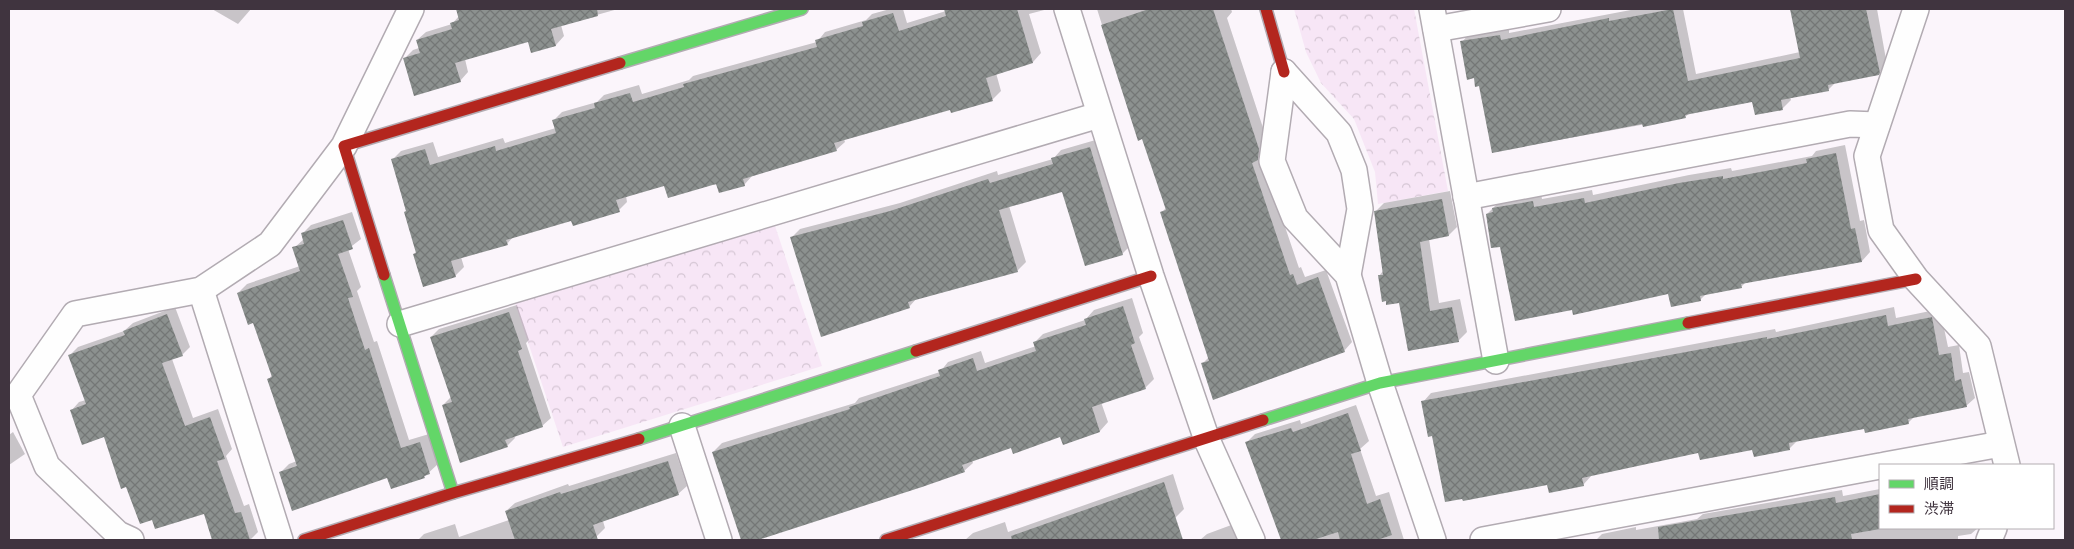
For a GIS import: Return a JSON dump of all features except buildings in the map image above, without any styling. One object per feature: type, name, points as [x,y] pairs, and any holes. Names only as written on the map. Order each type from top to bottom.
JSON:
[{"type":"street","points":[[131,540],[118,534],[47,466],[18,395],[75,314],[201,290],[270,244],[344,146],[411,9]]},
{"type":"street","points":[[344,146],[802,9]]},
{"type":"street","points":[[1067,9],[1151,276],[1207,440],[1252,540]]},
{"type":"street","points":[[1266,9],[1284,72],[1272,161],[1295,218],[1348,275],[1380,383],[1433,540]]},
{"type":"street","points":[[1496,361],[1434,19],[1548,9]]},
{"type":"street","points":[[1895,464],[2004,454],[1978,346],[1916,279],[1881,230],[1867,156],[1916,9]]},
{"type":"street","points":[[1284,72],[1339,133],[1354,170],[1360,209],[1348,275]]},
{"type":"street","points":[[400,324],[1099,114]]},
{"type":"street","points":[[1466,197],[1850,124],[1877,126]]},
{"type":"street","points":[[344,146],[453,493]]},
{"type":"street","points":[[304,540],[453,493],[682,426],[1151,276]]},
{"type":"street","points":[[886,540],[1207,440],[1380,383],[1916,279]]},
{"type":"street","points":[[201,290],[280,540]]},
{"type":"street","points":[[682,426],[719,540]]},
{"type":"street","points":[[1483,540],[1879,466]]},
{"type":"green space","points":[[1294,9],[1414,9],[1448,191],[1378,204],[1375,172],[1354,119],[1321,83],[1306,52]]},
{"type":"green space","points":[[775,226],[822,366],[563,447],[515,303]]},
{"type":"traffic: fast","points":[[620,63],[802,9]]},
{"type":"traffic: fast","points":[[384,275],[453,493]]},
{"type":"traffic: fast","points":[[1263,420],[1380,383],[1688,323]]},
{"type":"traffic: fast","points":[[639,439],[916,351]]},
{"type":"traffic: jam","points":[[1266,9],[1284,72]]},
{"type":"traffic: jam","points":[[384,275],[344,146],[620,63]]},
{"type":"traffic: jam","points":[[916,351],[1151,276]]},
{"type":"traffic: jam","points":[[1688,323],[1916,279]]},
{"type":"traffic: jam","points":[[886,540],[1263,420]]},
{"type":"traffic: jam","points":[[304,540],[453,493],[639,439]]}]
